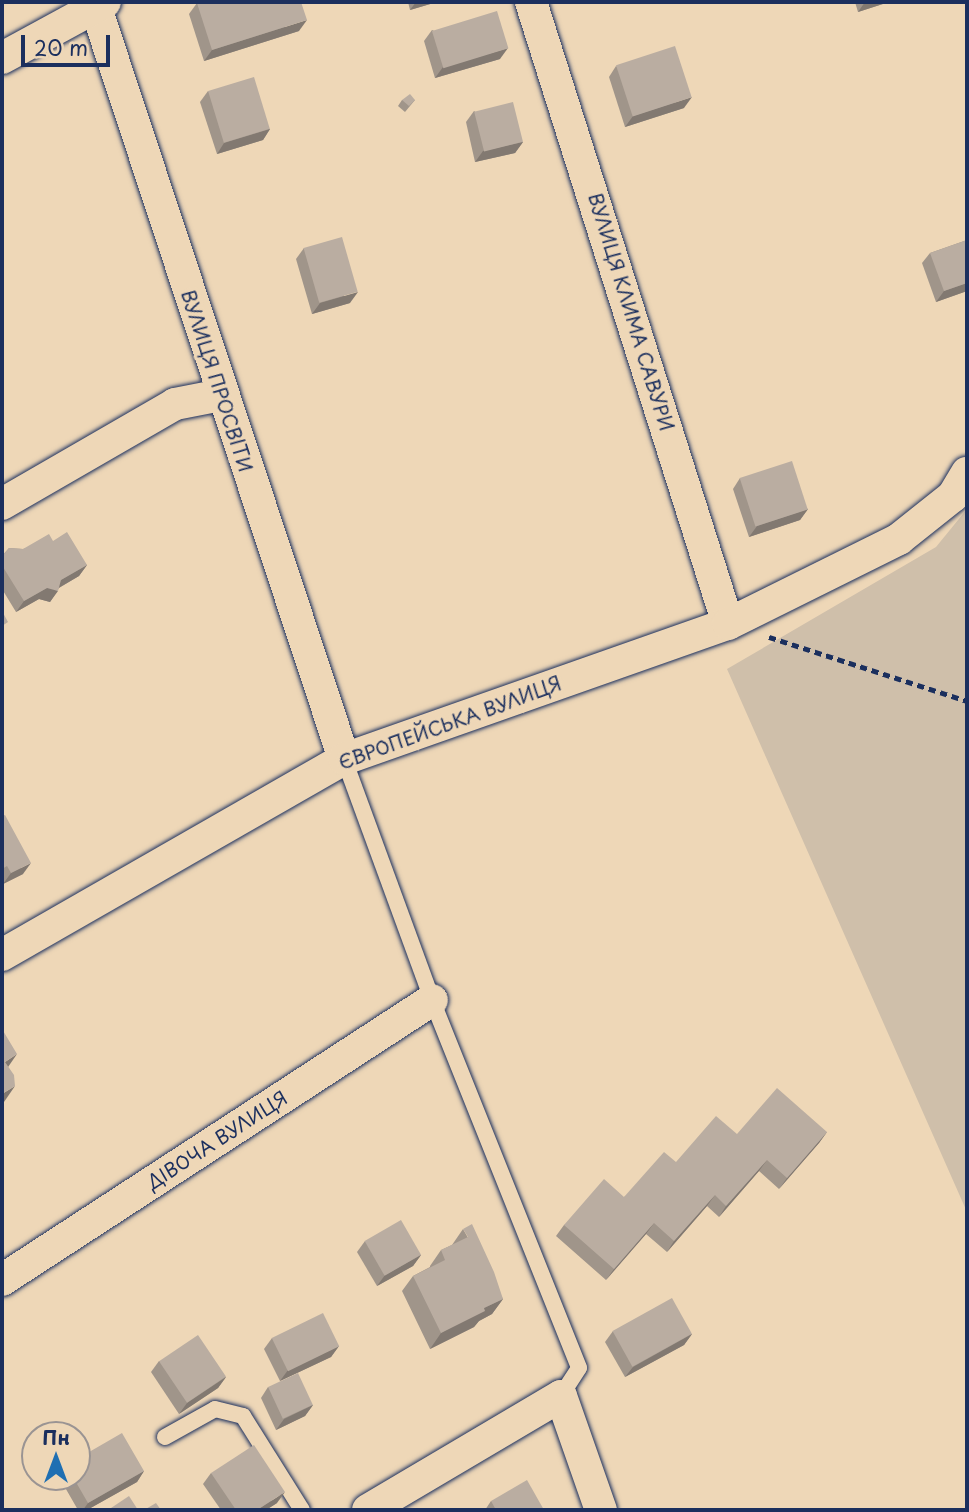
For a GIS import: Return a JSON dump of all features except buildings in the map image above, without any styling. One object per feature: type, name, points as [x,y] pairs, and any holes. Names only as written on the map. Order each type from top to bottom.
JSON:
[{"type":"street","name":"ВУЛИЦЯ КЛИМА САВУРИ","points":[[531,2],[728,624]]},
{"type":"street","points":[[2,58],[98,3]]},
{"type":"street","name":"ВУЛИЦЯ ПРОСВІТИ","points":[[98,3],[221,395],[344,759]]},
{"type":"street","points":[[2,504],[175,404],[221,395]]},
{"type":"street","name":"ЄВРОПЕЙСЬКА ВУЛИЦЯ","points":[[2,955],[344,759],[728,624],[900,539],[953,496],[967,473]]},
{"type":"street","name":"ДІВОЧА ВУЛИЦЯ","points":[[2,1280],[432,1000]]},
{"type":"street","points":[[368,1510],[561,1396],[601,1510]]},
{"type":"lane","points":[[344,759],[432,1000],[579,1368],[561,1396]]},
{"type":"lane","points":[[165,1437],[215,1409],[243,1416],[302,1510]]},
{"type":"path","points":[[728,624],[967,701]]},
{"type":"shaded area","points":[[967,509],[967,1212],[727,669],[936,547]]}]
